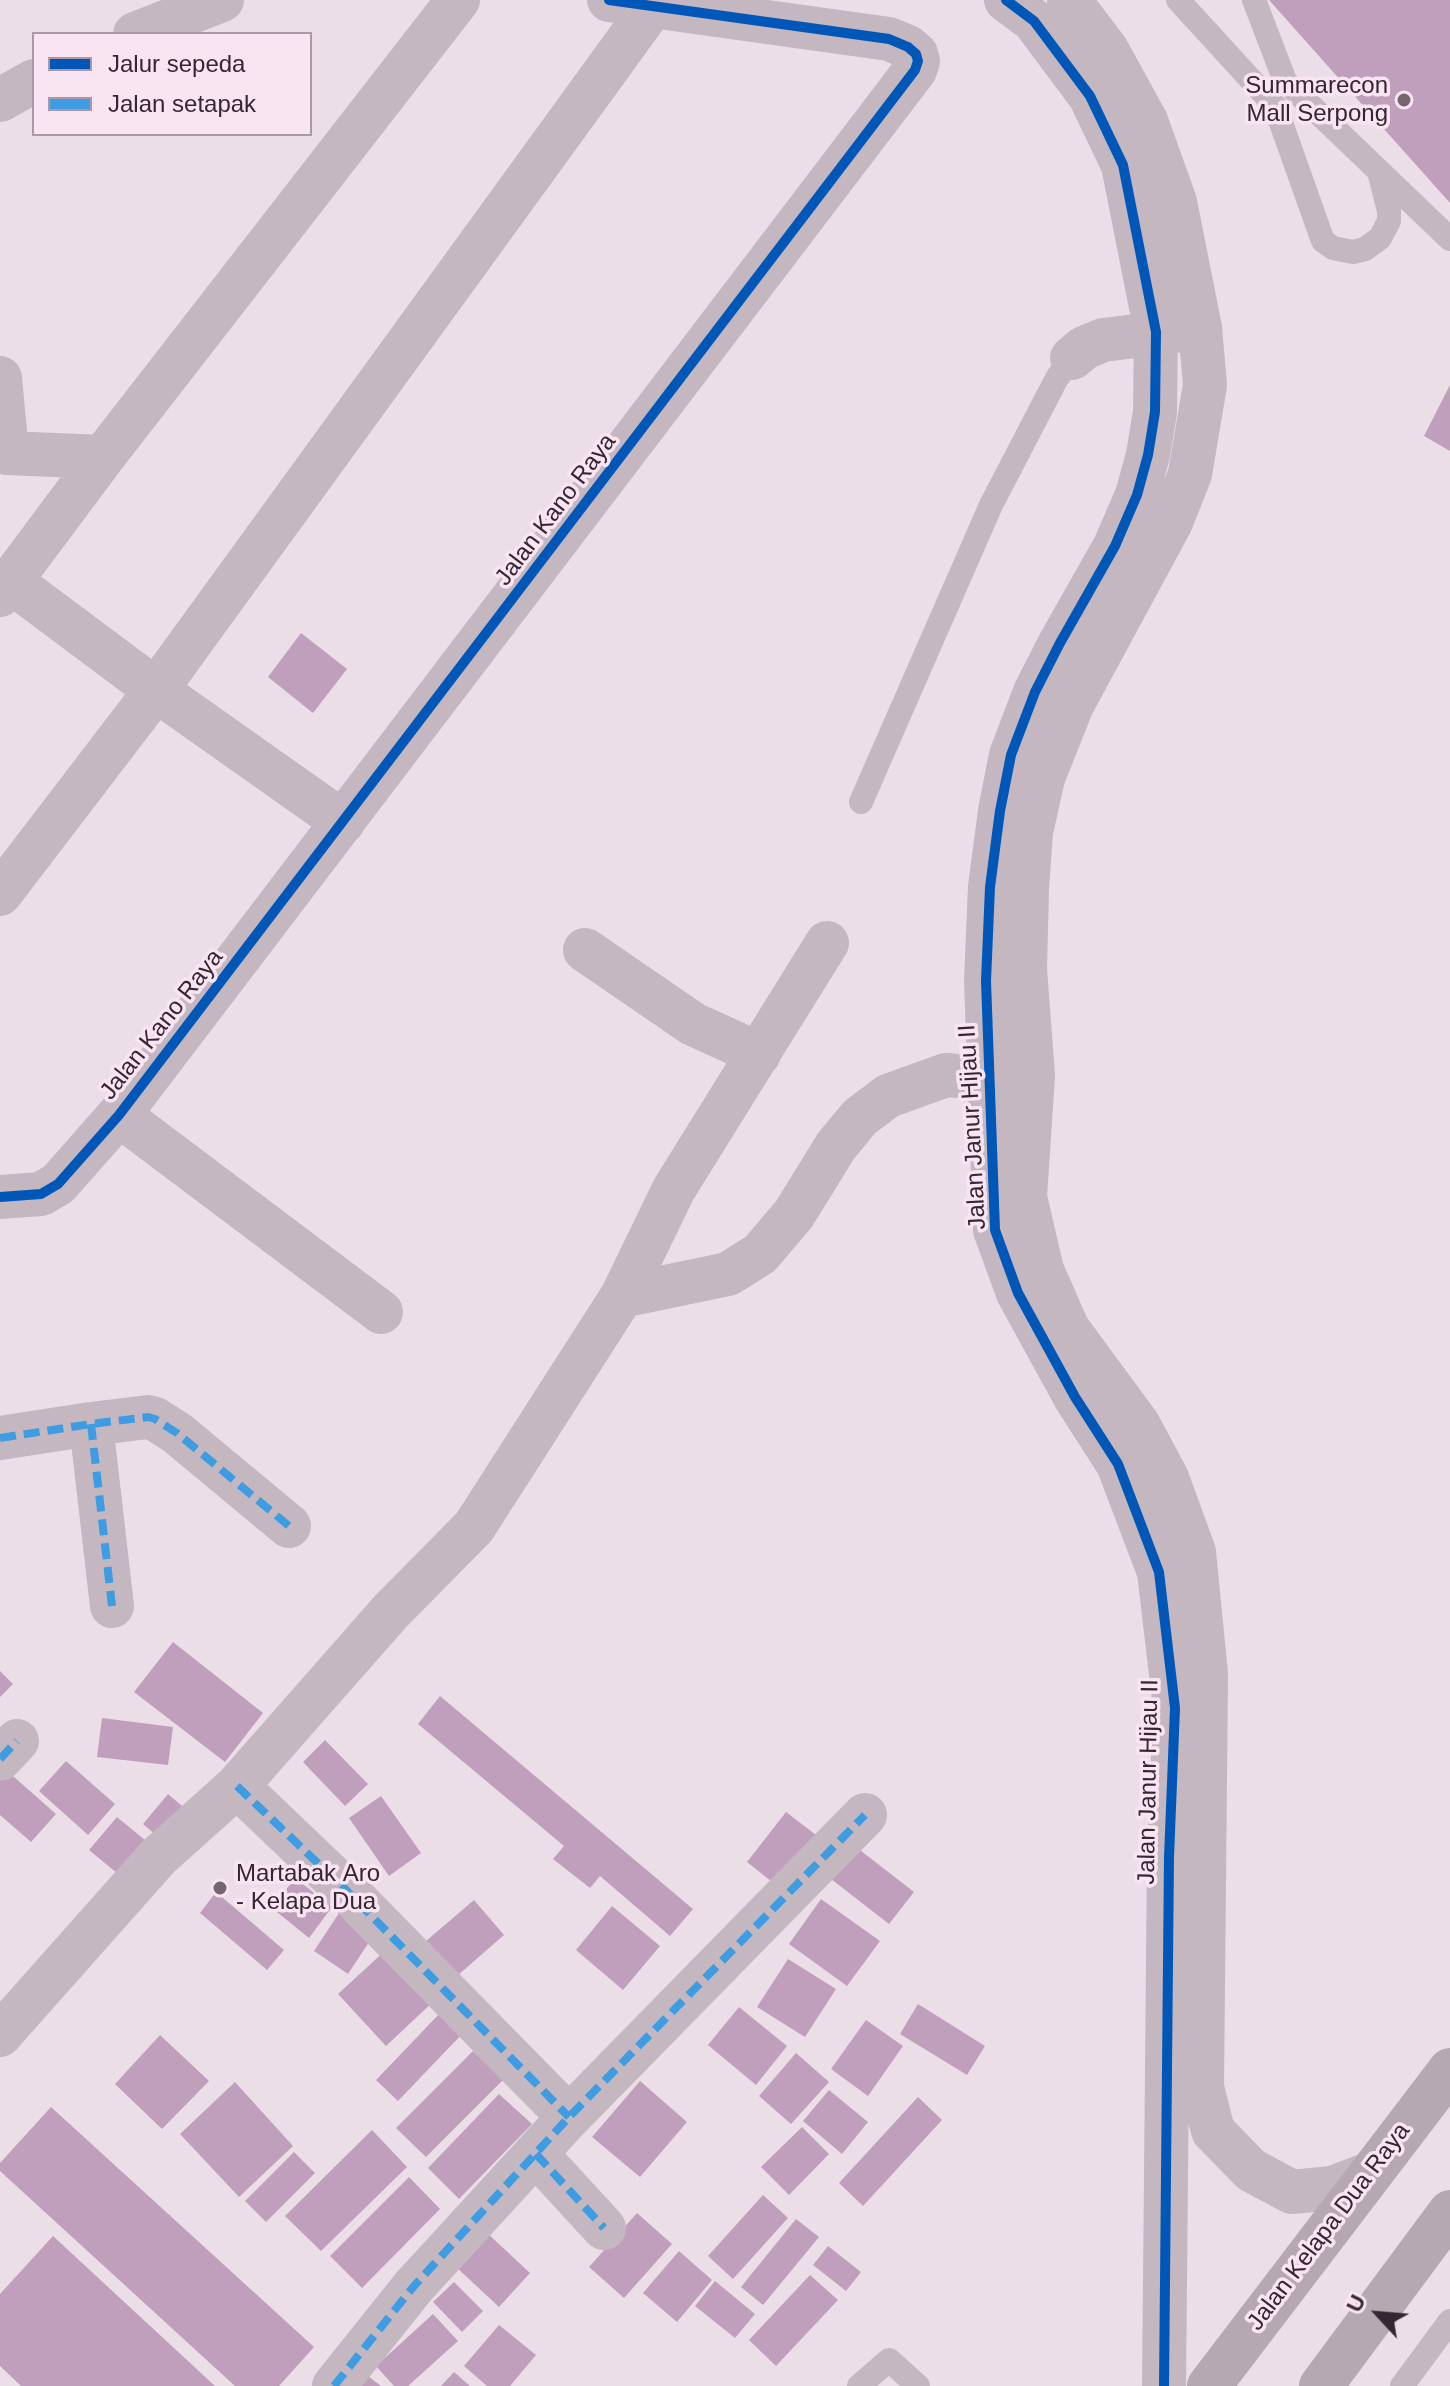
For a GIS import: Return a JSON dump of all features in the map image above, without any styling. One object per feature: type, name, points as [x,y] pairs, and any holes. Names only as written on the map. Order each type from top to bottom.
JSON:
[{"type":"main road","name":"Jalan Kelapa Dua Raya","points":[[1209,2386],[1450,2070]]},
{"type":"main road","points":[[1321,2386],[1450,2212]]},
{"type":"street","points":[[140,32],[222,0]]},
{"type":"street","points":[[343,822],[5,588],[458,0]]},
{"type":"street","name":"Jalan Kano Raya","points":[[0,1197],[41,1194],[58,1184],[119,1115],[915,70],[918,61],[916,54],[908,47],[889,39],[609,0]]},
{"type":"street","name":"Jalan Janur Hijau II","points":[[1006,0],[1034,21],[1090,96],[1123,165],[1156,332],[1155,412],[1137,495],[1115,546],[1035,692],[1011,755],[990,887],[986,981],[967,1077],[995,1230],[1018,1293],[1075,1397],[1118,1464],[1159,1572],[1175,1708],[1169,1857],[1164,2386]]},
{"type":"street","name":"Jalan Janur Hijau II","points":[[1069,0],[1107,50],[1146,121],[1175,202],[1200,328],[1205,385],[1190,474],[1171,522],[1143,578],[1072,705],[1043,778],[1031,832],[1025,969],[1033,1076],[1025,1197],[1042,1270],[1068,1329],[1138,1424],[1159,1464],[1194,1552],[1206,1674],[1202,2087],[1213,2131],[1251,2170],[1292,2192],[1332,2188],[1369,2174]]},
{"type":"street","points":[[0,894],[156,690],[652,7]]},
{"type":"street","points":[[0,100],[32,82]]},
{"type":"street","points":[[1072,358],[1084,348],[1103,340],[1200,328]]},
{"type":"street","points":[[0,378],[4,453],[103,457]]},
{"type":"street","points":[[0,2035],[158,1857],[237,1786],[391,1611],[474,1527],[622,1296],[674,1189],[827,943]]},
{"type":"street","points":[[585,950],[693,1024],[759,1054]]},
{"type":"street","points":[[622,1296],[728,1274],[760,1254],[794,1214],[836,1146],[860,1117],[888,1096],[967,1077],[1033,1076]]},
{"type":"street","points":[[119,1115],[381,1312]]},
{"type":"street","points":[[0,1438],[148,1417],[161,1422],[289,1526]]},
{"type":"street","points":[[91,1424],[112,1606]]},
{"type":"street","points":[[237,1786],[346,1890],[569,2117]]},
{"type":"street","points":[[334,2386],[414,2286],[569,2117],[865,1815]]},
{"type":"street","points":[[536,2154],[604,2228]]},
{"type":"lane","points":[[1178,0],[1275,106],[1323,241],[1333,248],[1353,252],[1365,249],[1380,238],[1389,221],[1389,211],[1380,175]]},
{"type":"lane","points":[[1254,0],[1285,81],[1450,239]]},
{"type":"lane","points":[[861,802],[991,505],[1057,378],[1072,358]]},
{"type":"lane","points":[[1402,2386],[1450,2321]]},
{"type":"lane","points":[[859,2386],[889,2360],[918,2386]]},
{"type":"building","name":"Summarecon Mall Serpong","points":[[1269,0],[1450,0],[1450,203]]},
{"type":"building","points":[[1450,385],[1450,451],[1424,436]]},
{"type":"building","points":[[301,633],[347,669],[313,713],[268,677]]},
{"type":"building","points":[[173,1642],[263,1713],[225,1762],[134,1692]]},
{"type":"building","points":[[0,1671],[13,1684],[0,1697]]},
{"type":"building","points":[[440,1696],[693,1909],[670,1936],[600,1876],[590,1888],[553,1859],[564,1846],[418,1724]]},
{"type":"building","points":[[102,1718],[173,1727],[168,1765],[97,1757]]},
{"type":"building","points":[[325,1740],[368,1784],[345,1806],[303,1762]]},
{"type":"building","points":[[66,1761],[115,1804],[88,1835],[39,1791]]},
{"type":"building","points":[[5,1769],[56,1814],[31,1842],[0,1815],[0,1775]]},
{"type":"building","points":[[168,1794],[188,1811],[163,1841],[143,1824]]},
{"type":"building","points":[[381,1796],[421,1853],[389,1876],[349,1818]]},
{"type":"building","points":[[786,1812],[816,1835],[776,1885],[747,1862]]},
{"type":"building","points":[[117,1817],[151,1845],[123,1878],[89,1850]]},
{"type":"building","points":[[847,1840],[914,1892],[889,1924],[822,1872]]},
{"type":"building","points":[[295,1878],[332,1907],[309,1938],[272,1908]]},
{"type":"building","points":[[216,1892],[284,1950],[267,1970],[200,1913]]},
{"type":"building","points":[[821,1899],[880,1941],[847,1986],[789,1944]]},
{"type":"building","points":[[474,1900],[504,1935],[457,1976],[426,1941]]},
{"type":"building","points":[[345,1904],[379,1927],[348,1974],[314,1951]]},
{"type":"building","points":[[612,1906],[660,1946],[623,1990],[576,1950]]},
{"type":"building","points":[[388,1948],[435,2000],[386,2046],[338,1994]]},
{"type":"building","points":[[788,1959],[836,1989],[805,2037],[757,2007]]},
{"type":"building","points":[[918,2004],[985,2046],[967,2075],[900,2034]]},
{"type":"building","points":[[739,2007],[787,2046],[756,2085],[708,2045]]},
{"type":"building","points":[[442,2011],[464,2032],[398,2101],[376,2080]]},
{"type":"building","points":[[866,2020],[903,2046],[868,2096],[831,2069]]},
{"type":"building","points":[[160,2035],[209,2081],[162,2129],[115,2084]]},
{"type":"building","points":[[473,2051],[503,2080],[426,2157],[396,2128]]},
{"type":"building","points":[[796,2053],[829,2082],[791,2124],[759,2096]]},
{"type":"building","points":[[640,2081],[687,2122],[640,2177],[592,2137]]},
{"type":"building","points":[[235,2082],[293,2146],[239,2197],[180,2134]]},
{"type":"building","points":[[829,2090],[868,2122],[842,2154],[803,2121]]},
{"type":"building","points":[[499,2094],[532,2124],[459,2199],[428,2168]]},
{"type":"building","points":[[918,2097],[942,2120],[863,2206],[839,2183]]},
{"type":"building","points":[[51,2107],[314,2347],[279,2386],[235,2386],[0,2171],[0,2163]]},
{"type":"building","points":[[802,2127],[829,2154],[789,2195],[761,2167]]},
{"type":"building","points":[[372,2130],[407,2167],[321,2251],[285,2216]]},
{"type":"building","points":[[294,2152],[315,2173],[266,2222],[245,2201]]},
{"type":"building","points":[[409,2177],[440,2209],[362,2288],[330,2256]]},
{"type":"building","points":[[763,2195],[788,2218],[733,2279],[708,2256]]},
{"type":"building","points":[[637,2213],[672,2244],[624,2298],[589,2267]]},
{"type":"building","points":[[796,2219],[819,2237],[763,2305],[741,2287]]},
{"type":"building","points":[[485,2231],[530,2273],[499,2307],[454,2265]]},
{"type":"building","points":[[53,2236],[215,2386],[21,2386],[0,2366],[0,2294]]},
{"type":"building","points":[[828,2246],[861,2272],[846,2291],[813,2265]]},
{"type":"building","points":[[679,2251],[712,2280],[677,2322],[643,2293]]},
{"type":"building","points":[[810,2275],[838,2300],[776,2366],[749,2340]]},
{"type":"building","points":[[715,2281],[755,2314],[735,2338],[695,2306]]},
{"type":"building","points":[[454,2282],[483,2311],[462,2332],[433,2302]]},
{"type":"building","points":[[433,2314],[458,2341],[408,2386],[394,2386],[376,2366]]},
{"type":"building","points":[[499,2325],[536,2355],[510,2386],[487,2386],[464,2366]]},
{"type":"building","points":[[352,2364],[381,2386],[336,2386]]},
{"type":"building","points":[[454,2372],[470,2386],[441,2386]]},
{"type":"marked path","points":[[0,1438],[148,1417],[155,1419],[177,1433],[289,1526]]},
{"type":"marked path","points":[[91,1424],[112,1606]]},
{"type":"marked path","points":[[0,1759],[17,1741]]},
{"type":"marked path","points":[[237,1786],[346,1890],[569,2117]]},
{"type":"marked path","points":[[334,2386],[414,2286],[569,2117],[865,1815]]},
{"type":"marked path","points":[[536,2154],[604,2228]]},
{"type":"cycle path","points":[[0,1197],[41,1194],[58,1184],[119,1115],[915,70],[918,61],[916,54],[908,47],[889,39],[609,0]]},
{"type":"cycle path","points":[[1006,0],[1034,21],[1090,96],[1123,165],[1156,332],[1155,412],[1137,495],[1115,546],[1035,692],[1011,755],[990,887],[986,981],[995,1230],[1018,1293],[1075,1397],[1118,1464],[1159,1572],[1175,1708],[1169,1857],[1164,2386]]},
{"type":"place","name":"Summarecon Mall Serpong","points":[[1404,100]]},
{"type":"place","name":"Martabak Aro - Kelapa Dua","points":[[220,1888]]}]
